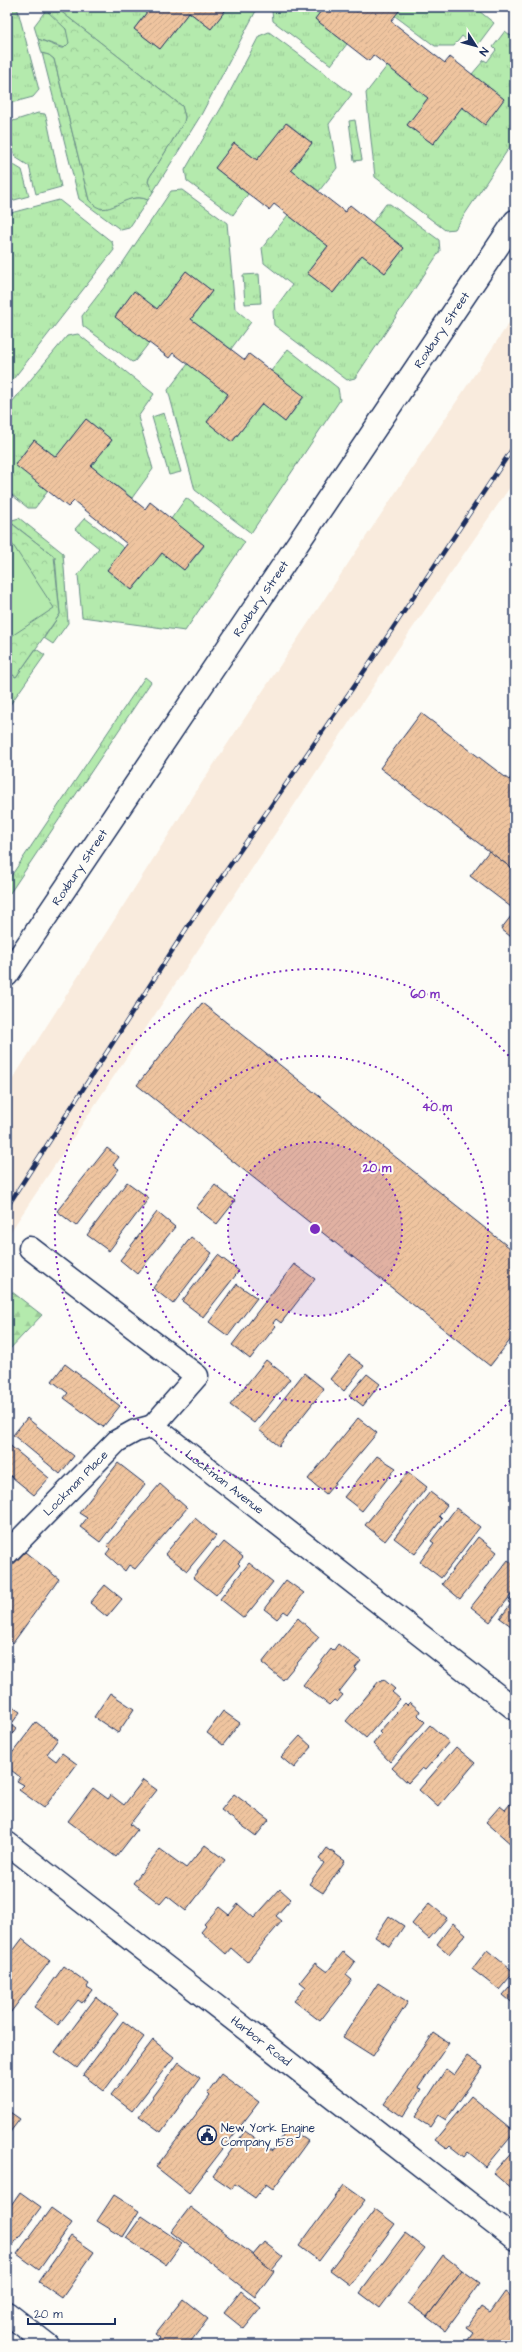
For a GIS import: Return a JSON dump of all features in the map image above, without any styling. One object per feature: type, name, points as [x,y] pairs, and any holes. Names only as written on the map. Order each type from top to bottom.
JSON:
[{"type":"street","name":"Roxbury Street","points":[[7,975],[515,221]]},
{"type":"street","points":[[30,1248],[197,1376],[153,1426]]},
{"type":"street","name":"Lockman Place","points":[[7,1553],[117,1440],[136,1431],[153,1426]]},
{"type":"street","name":"Lockman Avenue","points":[[153,1426],[515,1709]]},
{"type":"street","name":"Harbor Road","points":[[7,1843],[515,2239]]},
{"type":"street","points":[[7,2313],[48,2345]]},
{"type":"shaded area","points":[[515,314],[515,480],[396,652],[7,1237],[7,1088],[208,773]]},
{"type":"green space","points":[[7,7],[17,7],[39,90],[33,97],[7,104]]},
{"type":"green space","points":[[48,7],[55,7],[182,106],[185,117],[184,122],[149,178],[148,182],[153,192],[148,200],[139,198],[131,199],[110,208],[103,209],[96,206],[89,200],[54,59],[49,55],[42,53],[38,39],[61,48],[64,48],[69,43],[66,29],[46,10]]},
{"type":"green space","points":[[55,7],[149,7],[150,8],[134,29],[160,49],[189,12],[211,29],[228,7],[258,7],[201,115],[153,192],[148,182],[149,178],[184,122],[185,117],[182,106]]},
{"type":"green space","points":[[274,7],[324,7],[315,19],[347,44],[331,65],[273,21],[272,11]]},
{"type":"green space","points":[[402,7],[474,7],[494,23],[476,47],[462,36],[454,46],[435,46],[395,16]]},
{"type":"green space","points":[[46,10],[62,24],[68,33],[69,43],[64,48],[38,39],[34,26]]},
{"type":"green space","points":[[505,31],[515,39],[515,139],[455,229],[445,230],[375,177],[366,93],[387,66],[428,98],[407,125],[433,144],[462,107],[485,124],[504,99],[472,74],[484,60],[487,62],[496,50],[493,47]]},
{"type":"green space","points":[[269,32],[352,94],[329,124],[337,168],[319,191],[291,170],[312,143],[287,123],[257,160],[234,143],[215,168],[248,194],[233,215],[187,181],[185,170],[224,103],[259,36]]},
{"type":"green space","points":[[42,53],[49,55],[54,59],[89,200],[101,209],[130,199],[142,198],[148,200],[129,228],[121,230],[79,199]]},
{"type":"green space","points":[[38,113],[45,114],[47,120],[61,187],[36,194],[29,166],[15,157],[7,123]]},
{"type":"green space","points":[[355,120],[362,160],[354,161],[349,121]]},
{"type":"green space","points":[[7,161],[22,170],[29,196],[7,202]]},
{"type":"green space","points":[[182,190],[227,223],[235,309],[251,322],[231,349],[191,319],[212,291],[186,271],[157,309],[134,292],[115,316],[149,343],[135,361],[132,362],[83,326],[82,316],[122,264],[171,191]]},
{"type":"green space","points":[[59,200],[112,242],[114,250],[7,387],[7,214]]},
{"type":"green space","points":[[386,204],[390,204],[439,240],[440,251],[355,378],[347,380],[274,325],[273,311],[292,285],[264,263],[262,248],[288,215],[328,246],[307,273],[333,293],[362,255],[385,273],[404,248],[372,223]]},
{"type":"green space","points":[[259,274],[261,303],[245,304],[243,275]]},
{"type":"green space","points":[[78,334],[154,394],[138,417],[153,469],[132,498],[91,466],[112,440],[86,419],[56,457],[34,440],[15,464],[48,491],[35,508],[28,508],[7,491],[7,408],[67,336]]},
{"type":"green space","points":[[288,349],[338,388],[340,400],[251,533],[195,490],[168,390],[188,364],[228,394],[207,422],[232,442],[262,404],[285,422],[304,397],[271,371]]},
{"type":"green space","points":[[164,413],[181,472],[169,475],[152,417]]},
{"type":"green space","points":[[186,498],[245,542],[185,631],[82,617],[78,575],[99,548],[75,529],[85,518],[124,548],[107,570],[132,590],[162,553],[184,570],[204,546],[171,519]]},
{"type":"green space","points":[[19,518],[63,553],[68,623],[53,644],[44,638],[60,614],[55,557],[9,521]]},
{"type":"green space","points":[[7,520],[54,556],[60,614],[16,677],[7,671]]},
{"type":"green space","points":[[7,536],[54,608],[7,639]]},
{"type":"green space","points":[[36,649],[45,655],[7,709],[7,671],[16,677]]},
{"type":"green space","points":[[145,677],[151,682],[10,893],[7,891],[7,882]]},
{"type":"green space","points":[[7,1288],[42,1315],[7,1352]]},
{"type":"building","points":[[151,7],[228,7],[211,29],[189,12],[160,49],[134,29]]},
{"type":"building","points":[[324,7],[351,7],[357,12],[361,7],[402,7],[391,21],[445,63],[450,57],[504,99],[485,125],[462,107],[433,144],[407,125],[428,98],[373,55],[369,61],[315,19]]},
{"type":"building","points":[[286,123],[312,143],[291,170],[345,212],[350,205],[404,248],[385,273],[362,255],[333,293],[307,273],[328,246],[274,204],[269,210],[215,168],[234,143],[257,160]]},
{"type":"building","points":[[186,271],[212,291],[191,319],[245,360],[249,354],[304,396],[285,422],[262,404],[232,442],[207,422],[228,394],[173,353],[169,358],[115,317],[134,291],[157,309]]},
{"type":"building","points":[[86,419],[112,440],[91,466],[145,509],[150,502],[204,545],[184,570],[162,553],[132,590],[107,570],[127,544],[74,501],[68,507],[15,465],[34,440],[56,457]]},
{"type":"building","points":[[421,713],[509,780],[515,772],[515,871],[380,768]]},
{"type":"building","points":[[489,851],[515,871],[515,910],[470,876]]},
{"type":"building","points":[[515,911],[515,940],[501,929]]},
{"type":"building","points":[[202,1003],[515,1252],[515,1334],[490,1366],[137,1085]]},
{"type":"building","points":[[107,1148],[119,1157],[113,1165],[119,1169],[76,1226],[57,1211]]},
{"type":"building","points":[[127,1182],[149,1198],[109,1251],[87,1235]]},
{"type":"building","points":[[215,1185],[235,1201],[217,1224],[196,1208]]},
{"type":"building","points":[[157,1212],[175,1227],[137,1274],[120,1260]]},
{"type":"building","points":[[191,1237],[212,1253],[173,1304],[153,1288]]},
{"type":"building","points":[[218,1255],[239,1271],[203,1317],[182,1301]]},
{"type":"building","points":[[294,1264],[315,1279],[281,1323],[276,1319],[273,1323],[276,1326],[250,1359],[232,1345]]},
{"type":"building","points":[[237,1284],[257,1298],[228,1336],[209,1322]]},
{"type":"building","points":[[349,1355],[364,1366],[344,1391],[330,1379]]},
{"type":"building","points":[[266,1360],[290,1379],[254,1423],[230,1405]]},
{"type":"building","points":[[65,1364],[120,1406],[103,1427],[64,1398],[68,1393],[52,1381]]},
{"type":"building","points":[[304,1373],[324,1389],[279,1446],[259,1430]]},
{"type":"building","points":[[367,1374],[380,1384],[363,1406],[349,1395]]},
{"type":"building","points":[[27,1418],[74,1456],[60,1474],[13,1435]]},
{"type":"building","points":[[358,1418],[377,1433],[326,1494],[308,1479]]},
{"type":"building","points":[[7,1443],[49,1478],[34,1495],[7,1473]]},
{"type":"building","points":[[377,1456],[396,1468],[362,1511],[344,1497]]},
{"type":"building","points":[[118,1463],[145,1484],[100,1542],[80,1527],[87,1518],[79,1513]]},
{"type":"building","points":[[408,1472],[427,1487],[385,1541],[365,1525]]},
{"type":"building","points":[[160,1484],[187,1508],[135,1569],[129,1565],[125,1571],[106,1554],[110,1549],[107,1546]]},
{"type":"building","points":[[430,1492],[447,1505],[439,1516],[442,1519],[415,1554],[394,1538]]},
{"type":"building","points":[[456,1508],[480,1527],[441,1578],[420,1562],[434,1543],[431,1541]]},
{"type":"building","points":[[195,1518],[216,1536],[187,1571],[165,1554]]},
{"type":"building","points":[[478,1537],[497,1552],[460,1599],[442,1584]]},
{"type":"building","points":[[224,1542],[243,1557],[238,1563],[240,1565],[216,1595],[193,1577],[217,1547],[219,1548]]},
{"type":"building","points":[[25,1552],[59,1579],[13,1643],[7,1639],[7,1571]]},
{"type":"building","points":[[508,1560],[515,1565],[515,1590],[490,1622],[471,1607]]},
{"type":"building","points":[[249,1563],[273,1582],[244,1618],[220,1599]]},
{"type":"building","points":[[286,1580],[304,1593],[288,1614],[284,1611],[277,1619],[264,1609]]},
{"type":"building","points":[[105,1585],[122,1599],[107,1617],[90,1603]]},
{"type":"building","points":[[515,1593],[515,1629],[500,1618],[511,1604],[508,1602]]},
{"type":"building","points":[[298,1618],[319,1637],[283,1680],[262,1663]]},
{"type":"building","points":[[338,1644],[361,1661],[355,1668],[357,1669],[339,1692],[343,1695],[337,1702],[334,1700],[329,1705],[303,1685],[331,1649],[333,1651]]},
{"type":"building","points":[[383,1679],[395,1689],[392,1692],[400,1699],[366,1738],[346,1721],[379,1681],[381,1682]]},
{"type":"building","points":[[110,1693],[134,1709],[118,1733],[94,1717]]},
{"type":"building","points":[[410,1702],[420,1711],[418,1715],[425,1722],[390,1762],[373,1744],[381,1734],[379,1732],[405,1703],[407,1705]]},
{"type":"building","points":[[7,1703],[20,1712],[11,1725],[16,1729],[7,1742]]},
{"type":"building","points":[[223,1711],[240,1723],[223,1745],[207,1733]]},
{"type":"building","points":[[36,1722],[58,1739],[47,1754],[56,1761],[62,1753],[77,1764],[44,1808],[19,1790],[24,1785],[17,1781],[20,1777],[7,1767],[7,1760]]},
{"type":"building","points":[[430,1725],[449,1742],[425,1770],[422,1768],[408,1783],[392,1768]]},
{"type":"building","points":[[300,1736],[312,1747],[294,1768],[281,1757]]},
{"type":"building","points":[[456,1747],[475,1763],[438,1807],[419,1790]]},
{"type":"building","points":[[143,1780],[157,1790],[130,1824],[137,1830],[116,1857],[68,1821],[93,1788],[108,1799],[111,1795],[124,1805]]},
{"type":"building","points":[[234,1794],[269,1820],[256,1836],[221,1810]]},
{"type":"building","points":[[515,1798],[515,1842],[512,1845],[486,1822],[500,1806],[505,1810]]},
{"type":"building","points":[[205,1845],[225,1860],[186,1911],[167,1896],[160,1904],[133,1883],[160,1849],[186,1868]]},
{"type":"building","points":[[327,1848],[345,1861],[323,1893],[309,1884],[324,1863],[319,1859]]},
{"type":"building","points":[[280,1889],[291,1899],[276,1916],[282,1921],[247,1962],[231,1948],[226,1954],[201,1932],[206,1926],[204,1924],[219,1907],[229,1915],[238,1904],[254,1918]]},
{"type":"building","points":[[429,1903],[447,1918],[429,1939],[412,1924]]},
{"type":"building","points":[[389,1916],[404,1926],[390,1947],[375,1937]]},
{"type":"building","points":[[453,1923],[466,1934],[449,1954],[437,1944]]},
{"type":"building","points":[[22,1939],[50,1961],[7,2017],[7,1959]]},
{"type":"building","points":[[487,1950],[514,1972],[499,1990],[472,1969]]},
{"type":"building","points":[[343,1952],[355,1962],[346,1975],[352,1980],[320,2021],[294,2001],[306,1987],[300,1982],[315,1963],[327,1972]]},
{"type":"building","points":[[64,1966],[89,1984],[87,1987],[92,1990],[82,2003],[78,2000],[58,2025],[34,2007]]},
{"type":"building","points":[[515,1981],[515,2005],[503,1995]]},
{"type":"building","points":[[378,1983],[408,2002],[373,2056],[343,2037]]},
{"type":"building","points":[[96,1997],[118,2014],[77,2068],[55,2052]]},
{"type":"building","points":[[123,2021],[144,2037],[104,2091],[83,2075]]},
{"type":"building","points":[[434,2033],[449,2043],[418,2088],[421,2089],[403,2117],[384,2104]]},
{"type":"building","points":[[153,2040],[174,2057],[132,2111],[111,2095]]},
{"type":"building","points":[[467,2056],[483,2067],[446,2120],[438,2115],[430,2127],[415,2117],[446,2069],[454,2075]]},
{"type":"building","points":[[179,2062],[200,2078],[161,2132],[139,2116]]},
{"type":"building","name":"New York Engine Company 158","points":[[221,2074],[259,2102],[189,2193],[156,2167],[210,2096],[207,2093]]},
{"type":"building","points":[[471,2096],[515,2132],[486,2167],[468,2152],[464,2157],[450,2146],[447,2149],[435,2140]]},
{"type":"building","points":[[7,2110],[20,2119],[7,2136]]},
{"type":"building","points":[[289,2128],[308,2141],[273,2189],[266,2184],[255,2198],[235,2184],[232,2189],[213,2176],[245,2131],[272,2151]]},
{"type":"building","points":[[515,2148],[515,2192],[493,2173]]},
{"type":"building","points":[[344,2185],[365,2200],[319,2261],[299,2246]]},
{"type":"building","points":[[20,2192],[41,2207],[10,2249],[7,2247],[7,2211]]},
{"type":"building","points":[[114,2195],[139,2211],[123,2237],[97,2221]]},
{"type":"building","points":[[190,2207],[274,2271],[255,2297],[171,2232]]},
{"type":"building","points":[[51,2208],[72,2223],[39,2270],[17,2254]]},
{"type":"building","points":[[375,2209],[395,2224],[350,2285],[330,2270]]},
{"type":"building","points":[[142,2216],[182,2243],[166,2265],[126,2238]]},
{"type":"building","points":[[405,2233],[425,2248],[380,2308],[360,2293]]},
{"type":"building","points":[[71,2236],[94,2252],[62,2298],[39,2282]]},
{"type":"building","points":[[264,2242],[283,2257],[272,2270],[253,2255]]},
{"type":"building","points":[[443,2255],[462,2270],[427,2317],[408,2303]]},
{"type":"building","points":[[462,2270],[480,2283],[445,2331],[427,2317]]},
{"type":"building","points":[[241,2291],[261,2308],[244,2329],[224,2313]]},
{"type":"building","points":[[505,2292],[515,2299],[515,2331],[504,2345],[465,2344],[473,2333],[466,2328],[481,2307],[490,2313]]},
{"type":"building","points":[[183,2299],[208,2319],[188,2345],[155,2345],[160,2338],[155,2334]]},
{"type":"railway","points":[[7,1207],[190,923],[365,670],[515,445]]},
{"type":"place","name":"New York Engine Company 158","points":[[207,2135]]}]
